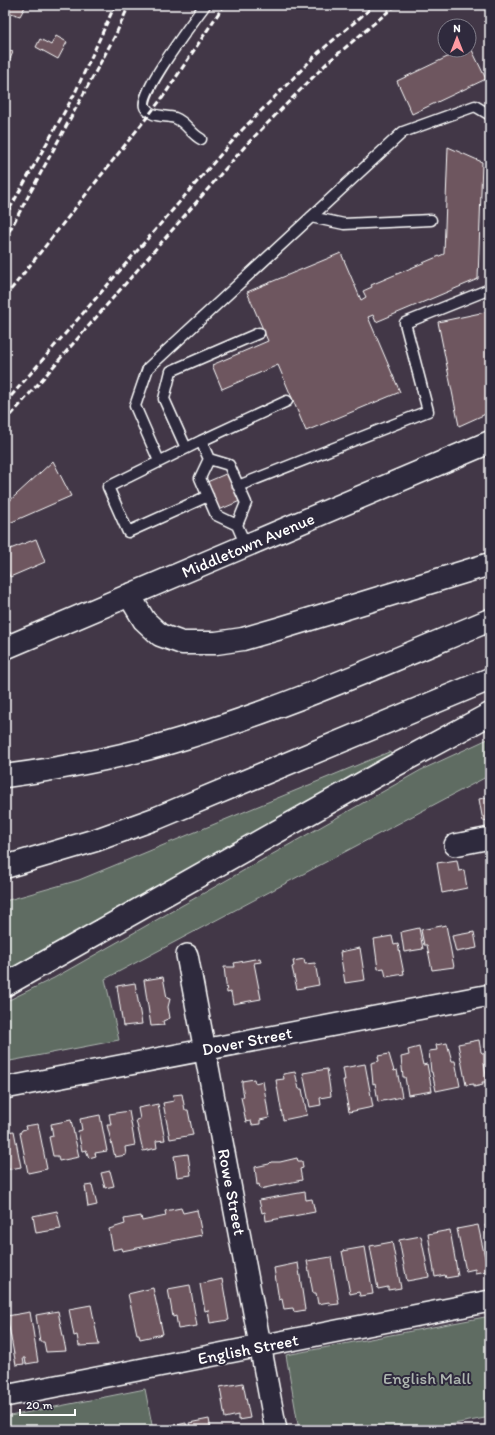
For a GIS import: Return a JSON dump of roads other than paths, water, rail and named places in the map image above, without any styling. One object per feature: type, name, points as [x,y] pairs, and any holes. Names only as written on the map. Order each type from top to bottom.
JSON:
[{"type":"main road","name":"Middletown Avenue","points":[[5,648],[490,442]]},
{"type":"main road","points":[[129,595],[144,620],[160,636],[182,643],[216,643],[281,628],[490,564]]},
{"type":"main road","points":[[5,776],[107,759],[185,738],[291,702],[490,620]]},
{"type":"main road","points":[[5,867],[90,842],[157,818],[490,679]]},
{"type":"main road","points":[[5,985],[397,763],[490,714]]},
{"type":"street","points":[[454,845],[490,838]]},
{"type":"street","name":"Rowe Street","points":[[188,955],[276,1430]]},
{"type":"street","name":"Dover Street","points":[[5,1088],[490,995]]},
{"type":"street","name":"English Street","points":[[5,1396],[490,1301]]},
{"type":"lane","points":[[201,139],[194,136],[176,118],[151,113],[144,107],[144,102],[146,92],[205,5]]},
{"type":"lane","points":[[159,461],[135,406],[148,368],[402,132],[475,106],[490,115]]},
{"type":"lane","points":[[311,217],[344,224],[431,220]]},
{"type":"lane","points":[[238,486],[428,411],[405,323],[490,289]]},
{"type":"lane","points":[[186,448],[164,399],[171,371],[259,333]]},
{"type":"lane","points":[[208,496],[128,532],[108,487],[186,448],[287,401]]},
{"type":"lane","points":[[201,441],[209,459],[200,478],[216,516],[237,525],[246,546]]},
{"type":"lane","points":[[209,459],[229,465],[246,503],[237,525]]},
{"type":"railway","points":[[5,217],[74,95],[115,5]]},
{"type":"railway","points":[[5,239],[116,34],[129,5]]},
{"type":"railway","points":[[5,297],[163,97],[224,5]]},
{"type":"railway","points":[[5,403],[242,130],[318,53],[375,5]]},
{"type":"railway","points":[[5,422],[247,144],[327,63],[396,5]]},
{"type":"park label","name":"English Mall","points":[[427,1378]]}]
